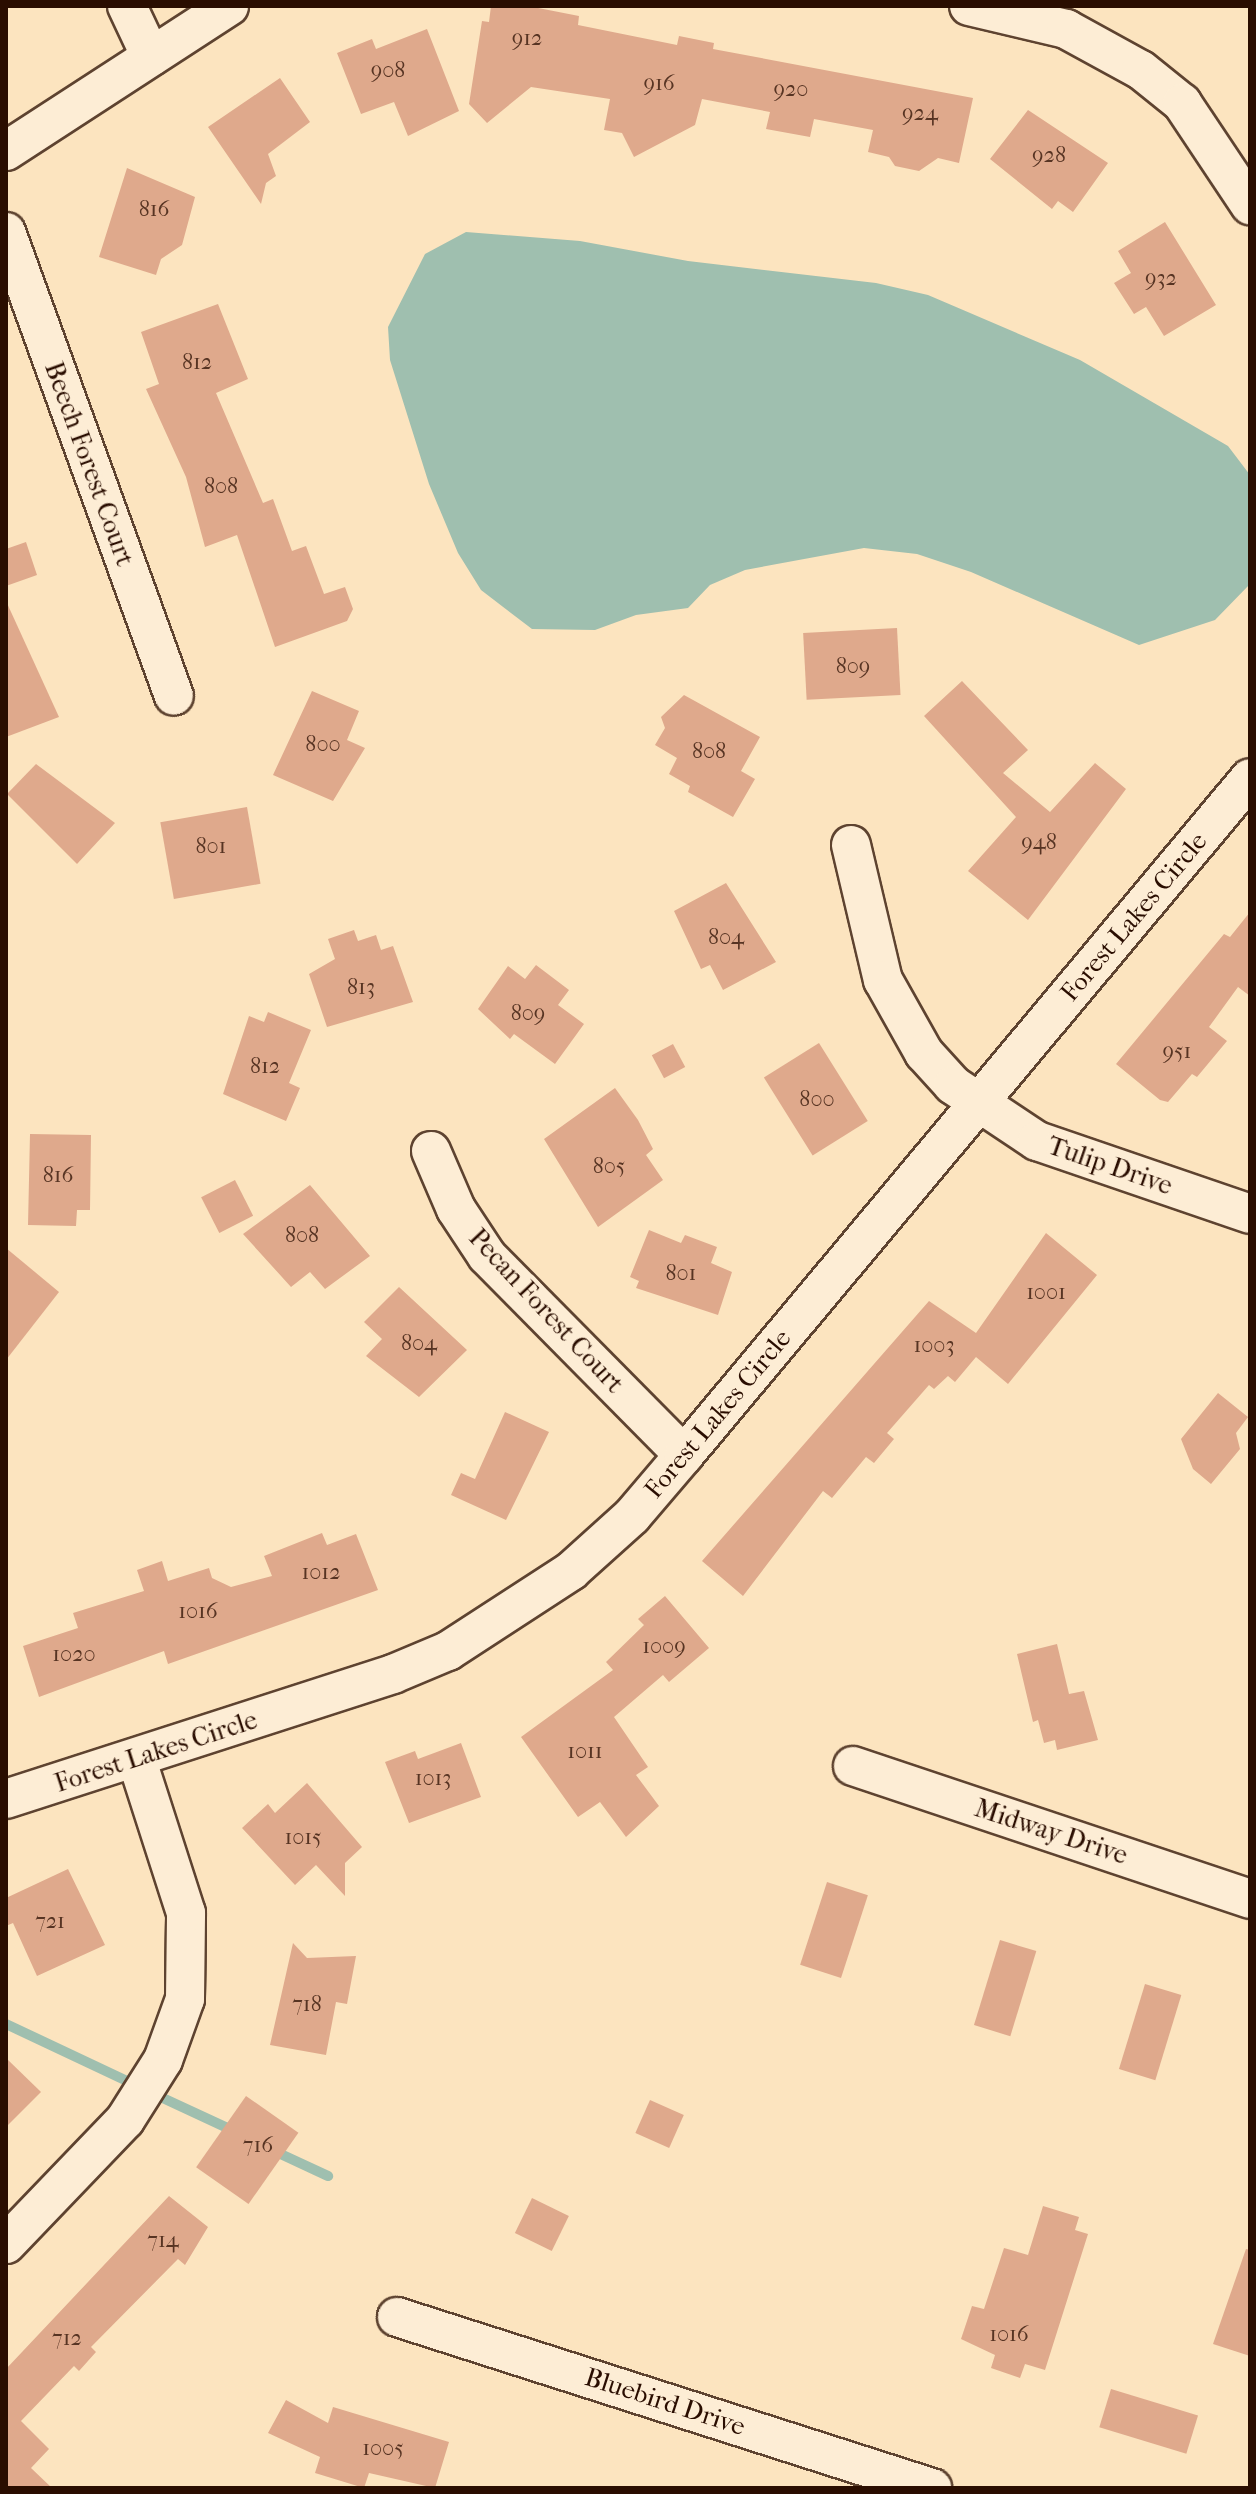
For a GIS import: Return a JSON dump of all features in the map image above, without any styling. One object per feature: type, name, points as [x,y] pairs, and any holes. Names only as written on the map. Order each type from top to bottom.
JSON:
[{"type":"street","points":[[127,6],[151,57]]},
{"type":"street","points":[[6,151],[229,6]]},
{"type":"street","points":[[969,6],[1066,29],[1141,70],[1182,103],[1250,205]]},
{"type":"street","name":"Beech Forest Court","points":[[6,232],[174,695]]},
{"type":"street","name":"Forest Lakes Circle","points":[[6,1799],[137,1760],[448,1651],[571,1571],[632,1516],[1250,778]]},
{"type":"street","name":"Tulip Drive","points":[[851,845],[883,980],[903,1022],[924,1053],[977,1105],[1037,1141],[1250,1214]]},
{"type":"street","name":"Pecan Forest Court","points":[[431,1151],[456,1209],[487,1256],[684,1455]]},
{"type":"street","points":[[6,2244],[125,2120],[163,2060],[185,1999],[186,1913],[137,1760]]},
{"type":"street","name":"Midway Drive","points":[[853,1766],[1250,1899]]},
{"type":"street","name":"Bluebird Drive","points":[[397,2317],[932,2488]]},
{"type":"shaded area","points":[[466,232],[580,241],[688,261],[876,283],[928,295],[1080,360],[1228,446],[1250,475],[1250,584],[1215,620],[1139,645],[971,572],[917,554],[864,548],[745,570],[710,585],[688,608],[636,615],[595,630],[532,629],[481,590],[458,553],[429,484],[390,360],[388,327],[425,254]]},
{"type":"building","points":[[491,6],[528,6],[579,16],[578,25],[677,45],[679,36],[714,43],[713,49],[973,98],[959,163],[938,158],[919,171],[895,166],[889,157],[868,152],[873,130],[814,119],[810,137],[766,129],[770,112],[702,99],[695,125],[634,157],[622,133],[604,130],[610,99],[531,87],[487,123],[469,104],[482,21],[489,22]]},
{"type":"building","points":[[427,29],[459,111],[408,136],[394,102],[361,114],[337,53],[372,39],[376,49]]},
{"type":"building","points":[[280,78],[310,122],[268,154],[276,176],[266,183],[261,204],[208,127]]},
{"type":"building","points":[[1028,110],[1108,163],[1073,212],[1058,201],[1052,209],[990,159]]},
{"type":"building","points":[[127,168],[195,197],[182,245],[161,259],[156,275],[99,257]]},
{"type":"building","points":[[1165,222],[1216,305],[1164,336],[1146,307],[1134,314],[1114,283],[1131,273],[1118,251]]},
{"type":"building","points":[[218,304],[248,379],[216,393],[263,503],[273,499],[292,551],[306,546],[324,594],[345,587],[353,609],[347,621],[275,647],[237,535],[205,547],[186,477],[146,389],[159,384],[141,332]]},
{"type":"building","points":[[26,542],[37,575],[6,586],[6,549]]},
{"type":"building","points":[[6,601],[59,717],[6,737]]},
{"type":"building","points":[[897,628],[901,695],[807,700],[803,633]]},
{"type":"building","points":[[962,681],[1028,750],[1003,773],[1050,812],[1095,763],[1126,789],[1028,920],[968,871],[1016,817],[924,716]]},
{"type":"building","points":[[312,691],[359,711],[347,740],[365,748],[333,801],[273,775]]},
{"type":"building","points":[[684,695],[760,737],[741,771],[755,779],[733,817],[688,792],[690,786],[669,774],[677,758],[655,745],[665,728],[661,717]]},
{"type":"building","points":[[36,764],[115,823],[77,864],[7,794]]},
{"type":"building","points":[[247,807],[261,884],[174,899],[160,822]]},
{"type":"building","points":[[726,883],[776,962],[723,990],[710,965],[701,969],[674,911]]},
{"type":"building","points":[[1250,912],[1250,996],[1238,987],[1209,1027],[1227,1041],[1197,1077],[1192,1074],[1168,1102],[1160,1100],[1116,1064],[1224,934],[1230,937]]},
{"type":"building","points":[[354,930],[358,941],[376,935],[381,950],[393,946],[413,1002],[327,1027],[309,974],[335,959],[328,939]]},
{"type":"building","points":[[536,965],[569,990],[558,1005],[584,1024],[555,1064],[514,1034],[510,1039],[478,1009],[508,966],[525,979]]},
{"type":"building","points":[[268,1012],[311,1030],[289,1083],[300,1088],[286,1121],[223,1094],[249,1016],[264,1022]]},
{"type":"building","points":[[819,1043],[868,1121],[813,1155],[764,1077]]},
{"type":"building","points":[[673,1044],[685,1067],[664,1078],[652,1055]]},
{"type":"building","points":[[615,1088],[638,1120],[653,1149],[646,1155],[663,1180],[598,1227],[544,1139]]},
{"type":"building","points":[[30,1134],[91,1135],[90,1210],[77,1210],[76,1226],[28,1225]]},
{"type":"building","points":[[235,1180],[253,1216],[219,1233],[201,1197]]},
{"type":"building","points":[[310,1185],[370,1256],[325,1289],[310,1272],[291,1287],[243,1234]]},
{"type":"building","points":[[649,1230],[681,1243],[685,1235],[717,1247],[711,1263],[732,1272],[718,1315],[636,1288],[639,1281],[630,1277]]},
{"type":"building","points":[[1046,1233],[1097,1275],[1008,1384],[976,1357],[955,1382],[948,1376],[934,1389],[929,1385],[887,1433],[894,1439],[874,1463],[866,1457],[832,1498],[823,1491],[743,1596],[702,1561],[929,1301],[976,1333]]},
{"type":"building","points":[[6,1248],[59,1292],[6,1360]]},
{"type":"building","points":[[399,1287],[467,1350],[419,1397],[366,1356],[382,1339],[364,1322]]},
{"type":"building","points":[[1218,1393],[1248,1417],[1236,1433],[1240,1449],[1211,1484],[1193,1469],[1181,1439]]},
{"type":"building","points":[[505,1412],[549,1432],[506,1520],[451,1495],[461,1473],[475,1479]]},
{"type":"building","points":[[322,1533],[327,1545],[356,1534],[378,1590],[168,1664],[164,1651],[39,1697],[23,1646],[78,1628],[73,1613],[144,1591],[137,1570],[162,1561],[168,1581],[209,1568],[212,1578],[231,1587],[272,1576],[264,1556]]},
{"type":"building","points":[[665,1596],[709,1648],[669,1682],[663,1675],[614,1717],[648,1767],[636,1775],[659,1806],[626,1837],[600,1802],[578,1817],[521,1737],[613,1670],[606,1662],[644,1625],[638,1619]]},
{"type":"building","points":[[1057,1644],[1069,1694],[1084,1691],[1098,1740],[1057,1750],[1055,1740],[1044,1743],[1038,1720],[1033,1722],[1017,1654]]},
{"type":"building","points":[[461,1743],[481,1797],[409,1823],[385,1762],[415,1751],[418,1759]]},
{"type":"building","points":[[307,1783],[362,1847],[345,1863],[345,1896],[316,1865],[295,1885],[242,1828],[268,1804],[275,1813]]},
{"type":"building","points":[[68,1869],[105,1945],[37,1976],[13,1923],[6,1926],[6,1898]]},
{"type":"building","points":[[827,1882],[868,1895],[841,1978],[800,1965]]},
{"type":"building","points":[[1000,1940],[1036,1951],[1010,2036],[974,2025]]},
{"type":"building","points":[[293,1943],[307,1958],[356,1956],[347,2004],[336,2002],[326,2055],[270,2045]]},
{"type":"building","points":[[1145,1984],[1181,1995],[1155,2080],[1119,2069]]},
{"type":"building","points":[[6,2058],[41,2092],[6,2127]]},
{"type":"building","points":[[246,2096],[298,2133],[249,2204],[196,2167]]},
{"type":"building","points":[[650,2100],[684,2115],[669,2148],[635,2133]]},
{"type":"building","points":[[169,2196],[208,2227],[185,2265],[178,2259],[91,2347],[96,2352],[79,2371],[74,2366],[21,2421],[49,2449],[31,2468],[52,2488],[6,2488],[6,2369]]},
{"type":"building","points":[[532,2198],[569,2216],[552,2251],[515,2233]]},
{"type":"building","points":[[1043,2206],[1079,2217],[1075,2230],[1088,2234],[1045,2370],[1025,2364],[1020,2378],[991,2368],[995,2355],[961,2339],[972,2306],[984,2309],[1004,2248],[1028,2255]]},
{"type":"building","points":[[1246,2249],[1250,2250],[1250,2356],[1213,2344]]},
{"type":"building","points":[[1111,2389],[1198,2416],[1186,2454],[1099,2427]]},
{"type":"building","points":[[286,2400],[328,2423],[333,2407],[449,2442],[435,2488],[369,2473],[364,2488],[315,2473],[320,2457],[268,2433]]},
{"type":"waterway","points":[[6,2024],[138,2086]]},
{"type":"waterway","points":[[152,2093],[236,2132]]},
{"type":"waterway","points":[[272,2150],[328,2176]]}]
